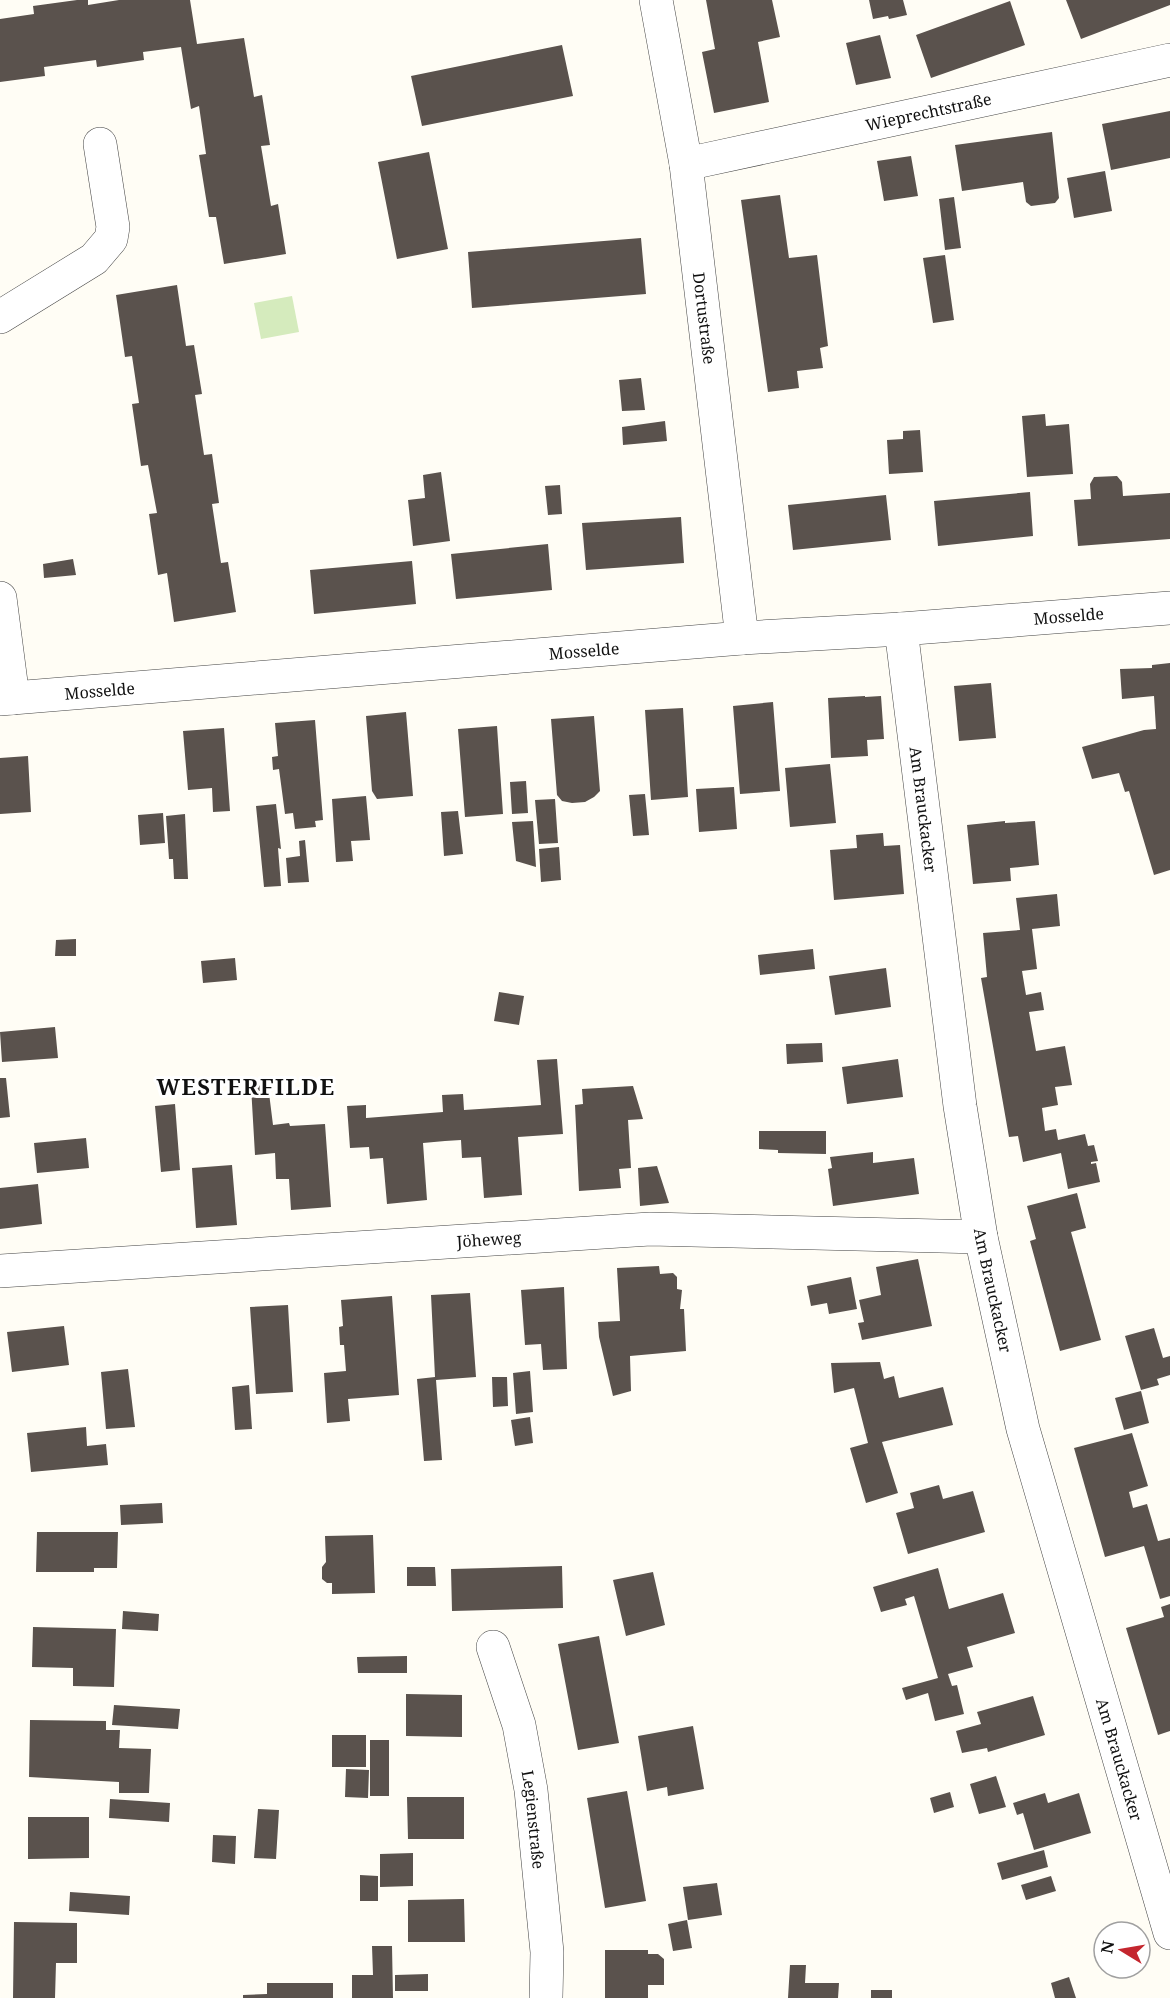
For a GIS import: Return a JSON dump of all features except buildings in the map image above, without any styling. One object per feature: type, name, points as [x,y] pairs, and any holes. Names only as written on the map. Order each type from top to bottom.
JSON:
[{"type":"street","name":"Dortustraße","points":[[656,0],[686,164],[742,638]]},
{"type":"street","name":"Wieprechtstraße","points":[[686,164],[1170,60]]},
{"type":"street","points":[[0,317],[94,259],[111,239],[113,227],[100,144]]},
{"type":"street","points":[[0,598],[7,699]]},
{"type":"street","name":"Mosselde","points":[[7,699],[742,638],[901,629],[1170,608]]},
{"type":"street","name":"Am Brauckacker","points":[[901,629],[960,1106],[981,1237],[1023,1429],[1170,1933]]},
{"type":"street","name":"Jöheweg","points":[[0,1271],[650,1228],[981,1237]]},
{"type":"street","name":"Legienstraße","points":[[493,1647],[519,1725],[531,1790],[547,1952],[546,1998]]},
{"type":"green space","points":[[292,296],[299,332],[261,339],[254,303]]},
{"type":"district","name":"WESTERFILDE","points":[[246,1086]]}]
